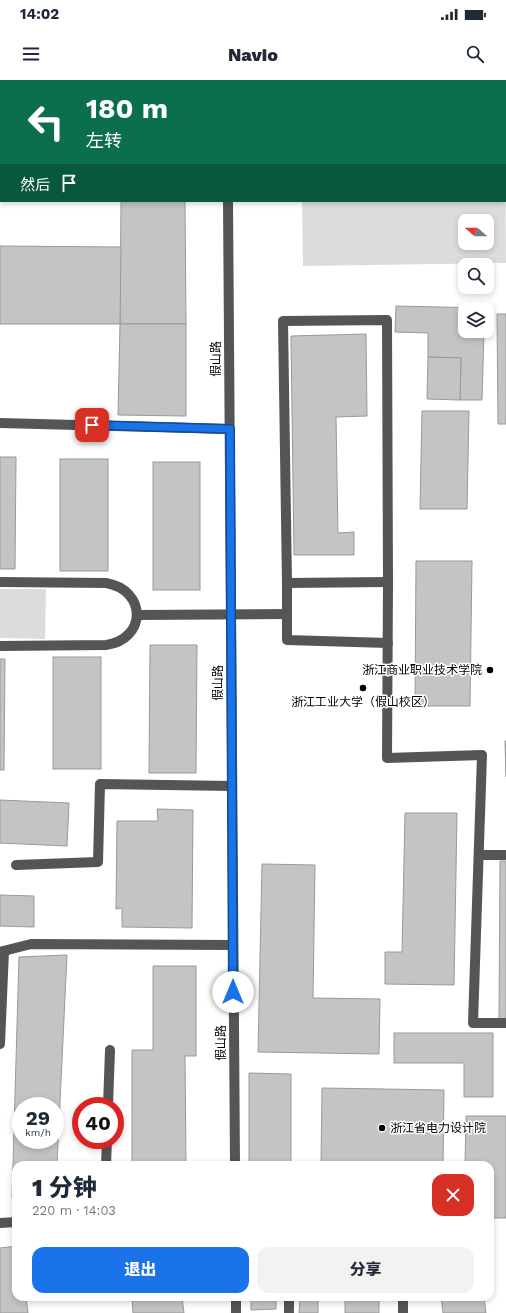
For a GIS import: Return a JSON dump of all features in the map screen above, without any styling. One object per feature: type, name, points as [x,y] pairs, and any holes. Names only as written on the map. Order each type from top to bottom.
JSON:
[{"type":"street","name":"假山路","points":[[228,202],[235,1161]]},
{"type":"street","points":[[388,642],[286,640],[287,583],[283,321],[387,320],[388,582],[388,642],[387,758],[482,755],[473,1023],[506,1023]]},
{"type":"street","points":[[0,423],[230,429]]},
{"type":"street","points":[[0,582],[106,583],[116,585],[125,590],[131,597],[136,606],[137,615],[135,625],[131,633],[124,640],[115,644],[0,646]]},
{"type":"street","points":[[287,583],[388,582]]},
{"type":"street","points":[[137,615],[287,614]]},
{"type":"street","points":[[16,865],[98,862],[100,784],[232,786]]},
{"type":"street","points":[[479,855],[506,855]]},
{"type":"street","points":[[0,1044],[2,951],[31,944],[233,945]]},
{"type":"street","points":[[108,1097],[110,1050]]},
{"type":"street","points":[[106,1149],[106,1161]]},
{"type":"street","points":[[0,1223],[12,1222]]},
{"type":"street","points":[[236,1301],[236,1313]]},
{"type":"street","points":[[289,1301],[289,1313]]},
{"type":"street","points":[[403,1301],[403,1313]]},
{"type":"shaded area","points":[[302,202],[506,202],[506,263],[494,263],[494,258],[458,258],[458,264],[303,266]]},
{"type":"shaded area","points":[[0,589],[46,589],[45,639],[0,638]]},
{"type":"building","points":[[121,202],[185,202],[186,324],[120,324]]},
{"type":"building","points":[[0,246],[121,247],[120,324],[0,324]]},
{"type":"building","points":[[396,306],[458,307],[458,338],[484,338],[482,400],[460,400],[461,358],[428,357],[428,333],[395,332]]},
{"type":"building","points":[[497,314],[506,314],[506,424],[498,424]]},
{"type":"building","points":[[120,324],[186,324],[186,416],[118,415]]},
{"type":"building","points":[[366,334],[367,416],[336,417],[338,533],[354,532],[354,555],[294,555],[291,336]]},
{"type":"building","points":[[428,357],[461,358],[460,400],[427,399]]},
{"type":"building","points":[[422,411],[469,411],[467,509],[420,509]]},
{"type":"building","points":[[0,457],[16,457],[15,569],[0,569]]},
{"type":"building","points":[[60,459],[108,459],[108,571],[60,571]]},
{"type":"building","points":[[153,462],[200,462],[200,590],[153,590]]},
{"type":"building","points":[[416,561],[472,561],[470,706],[415,706]]},
{"type":"building","points":[[150,645],[197,645],[196,773],[149,773]]},
{"type":"building","points":[[53,657],[101,657],[101,769],[53,769]]},
{"type":"building","points":[[0,659],[5,659],[4,770],[0,770]]},
{"type":"building","points":[[505,741],[506,741],[506,777]]},
{"type":"building","points":[[0,800],[69,803],[67,846],[0,843]]},
{"type":"building","points":[[157,809],[193,810],[192,928],[122,927],[122,908],[116,909],[117,821],[158,821]]},
{"type":"building","points":[[405,813],[457,813],[454,985],[385,984],[385,952],[402,952]]},
{"type":"building","points":[[500,861],[506,861],[506,1020],[499,1020]]},
{"type":"building","points":[[262,864],[315,865],[313,998],[380,999],[379,1054],[258,1052]]},
{"type":"building","points":[[0,895],[34,896],[34,927],[0,926]]},
{"type":"building","points":[[67,955],[60,1097],[15,1097],[19,957]]},
{"type":"building","points":[[153,966],[196,966],[196,1056],[185,1056],[186,1161],[132,1161],[132,1050],[153,1050]]},
{"type":"building","points":[[394,1033],[493,1033],[493,1097],[464,1097],[464,1063],[394,1063]]},
{"type":"building","points":[[249,1073],[291,1074],[291,1161],[249,1161]]},
{"type":"building","name":"浙江省电力设计院","points":[[322,1088],[444,1090],[443,1161],[321,1161]]},
{"type":"building","points":[[466,1116],[506,1116],[506,1218],[494,1218],[494,1161],[465,1161]]},
{"type":"building","points":[[13,1149],[58,1149],[57,1161],[13,1161]]},
{"type":"building","points":[[12,1246],[12,1301],[26,1301],[28,1313],[0,1313],[0,1248]]},
{"type":"building","points":[[132,1301],[182,1301],[184,1313],[133,1313]]},
{"type":"building","points":[[251,1301],[276,1301],[276,1309],[251,1310]]},
{"type":"building","points":[[300,1301],[318,1301],[318,1313],[299,1313]]},
{"type":"building","points":[[345,1301],[379,1301],[379,1313],[345,1313]]},
{"type":"building","points":[[442,1301],[484,1301],[486,1313],[443,1313]]},
{"type":"place","name":"浙江商业职业技术学院","points":[[490,670]]},
{"type":"place","name":"浙江工业大学（假山校区）","points":[[363,688]]},
{"type":"place","name":"浙江省电力设计院","points":[[382,1128]]},
{"type":"route","points":[[92,425],[230,429],[233,992]]}]
